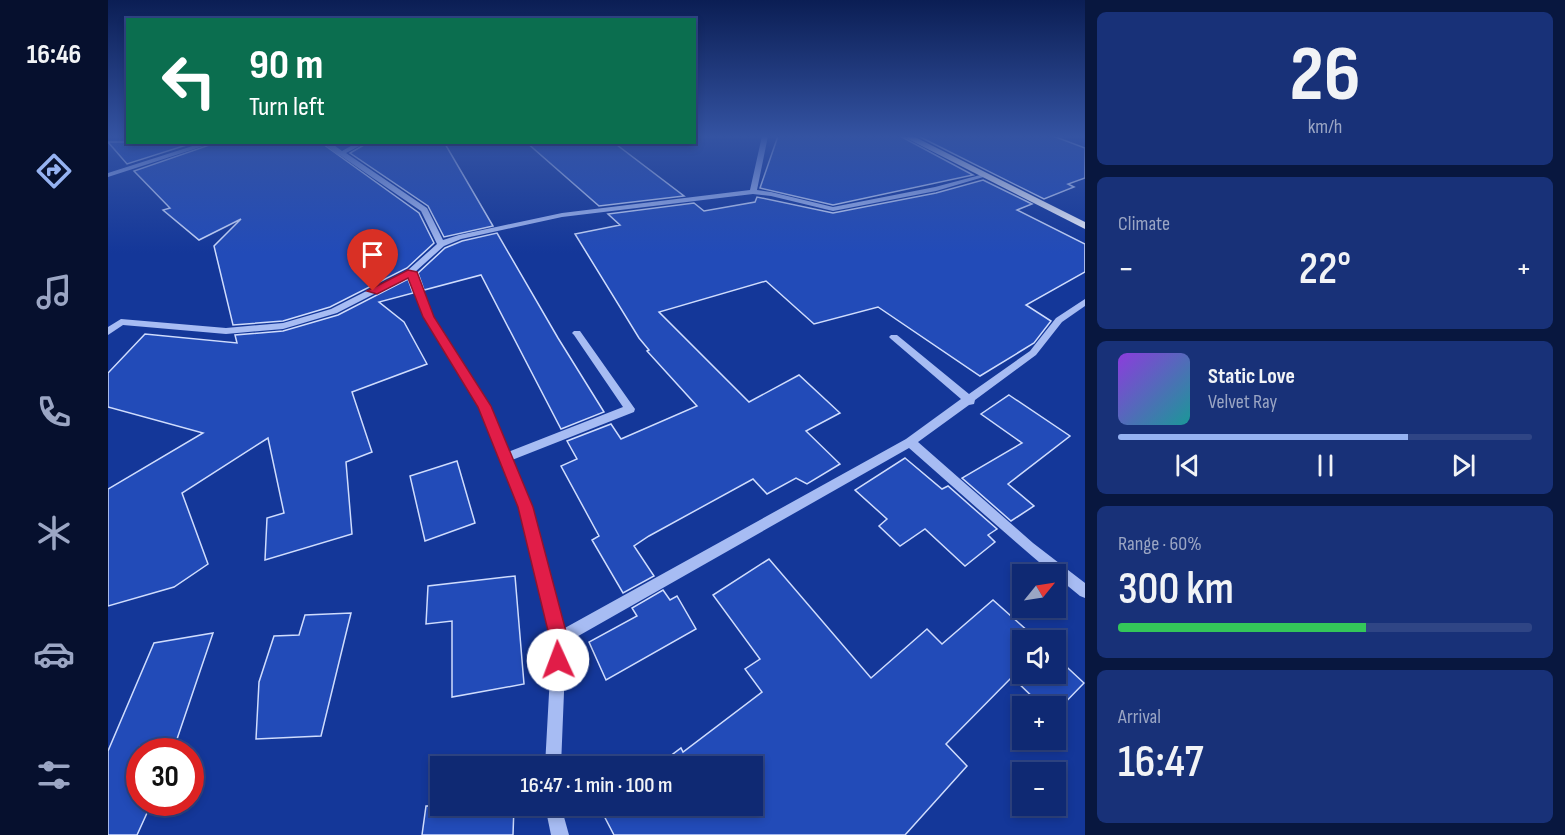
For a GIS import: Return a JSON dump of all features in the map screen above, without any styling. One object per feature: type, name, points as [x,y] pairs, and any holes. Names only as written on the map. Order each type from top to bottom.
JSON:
[{"type":"main road","points":[[984,176],[1085,226]]},
{"type":"street","points":[[371,175],[424,210],[441,244]]},
{"type":"street","points":[[753,192],[757,175]]},
{"type":"street","points":[[108,332],[121,322],[226,331],[283,326],[334,311],[411,272],[441,244],[459,237],[562,215],[753,192],[833,209],[936,189],[984,176]]},
{"type":"street","points":[[411,272],[428,317],[484,406],[525,507],[559,639],[553,756]]},
{"type":"street","points":[[559,639],[910,442],[970,401],[1033,353],[1059,320],[1085,302]]},
{"type":"street","points":[[505,458],[630,409],[576,333]]},
{"type":"street","points":[[894,338],[970,401]]},
{"type":"street","points":[[910,442],[1029,547],[1085,591]]},
{"type":"street","points":[[555,816],[560,835]]},
{"type":"building","points":[[138,175],[366,175],[419,213],[434,243],[407,268],[330,307],[283,321],[233,325],[214,246],[241,219],[199,240],[163,210],[170,208]]},
{"type":"building","points":[[382,175],[463,175],[493,226],[444,237],[428,206]]},
{"type":"building","points":[[564,175],[656,175],[684,196],[599,206]]},
{"type":"building","points":[[765,175],[973,175],[833,205],[760,188]]},
{"type":"building","points":[[996,175],[1085,175],[1085,178],[1068,184],[1074,187],[1044,199]]},
{"type":"building","points":[[983,180],[1032,204],[1017,210],[1085,244],[1085,272],[1026,305],[1051,321],[1034,343],[980,376],[878,307],[814,324],[766,281],[659,312],[749,402],[799,375],[840,413],[806,431],[840,464],[807,484],[796,478],[767,494],[753,479],[649,536],[634,546],[654,576],[623,593],[592,540],[599,536],[561,466],[577,459],[567,441],[611,424],[621,439],[697,406],[647,351],[649,350],[639,338],[575,234],[620,225],[608,214],[694,203],[704,211],[755,202],[757,197],[833,213],[936,193]]},
{"type":"building","points":[[497,233],[604,412],[561,429],[481,275],[424,290],[418,273],[445,248],[462,241]]},
{"type":"building","points":[[408,279],[413,293],[379,302],[404,322],[427,364],[352,392],[372,452],[346,462],[352,534],[265,560],[267,518],[284,513],[268,438],[182,493],[208,564],[174,587],[108,606],[108,489],[203,433],[108,407],[108,373],[145,334],[237,343],[235,335],[283,331],[338,315]]},
{"type":"building","points":[[1009,395],[1070,436],[1008,484],[1034,506],[1011,521],[962,478],[1022,443],[981,414]]},
{"type":"building","points":[[905,458],[942,489],[948,486],[997,529],[988,535],[995,542],[965,566],[925,529],[900,546],[879,526],[887,519],[855,490]]},
{"type":"building","points":[[457,461],[475,523],[425,541],[410,476]]},
{"type":"building","points":[[769,559],[871,678],[927,629],[942,644],[993,600],[1027,630],[1012,630],[1012,677],[946,744],[967,766],[905,835],[614,835],[604,816],[763,816],[763,756],[670,756],[681,748],[683,752],[762,692],[745,669],[760,659],[713,595]]},
{"type":"building","points":[[515,576],[524,684],[452,697],[452,621],[426,624],[428,586]]},
{"type":"building","points":[[663,590],[670,600],[677,596],[696,629],[606,680],[589,642],[637,616],[632,608]]},
{"type":"building","points":[[351,613],[321,736],[256,739],[259,682],[274,636],[299,635],[305,615]]},
{"type":"building","points":[[213,633],[177,738],[126,738],[126,816],[146,816],[137,835],[108,835],[108,751],[154,643]]},
{"type":"building","points":[[1066,666],[1084,683],[1066,702],[1066,696],[1032,696],[1019,684],[1066,684]]},
{"type":"building","points":[[426,806],[430,806],[430,816],[514,816],[513,835],[422,835]]},
{"type":"route","points":[[373,291],[411,272],[428,317],[484,406],[525,507],[559,639],[558,660]]}]
